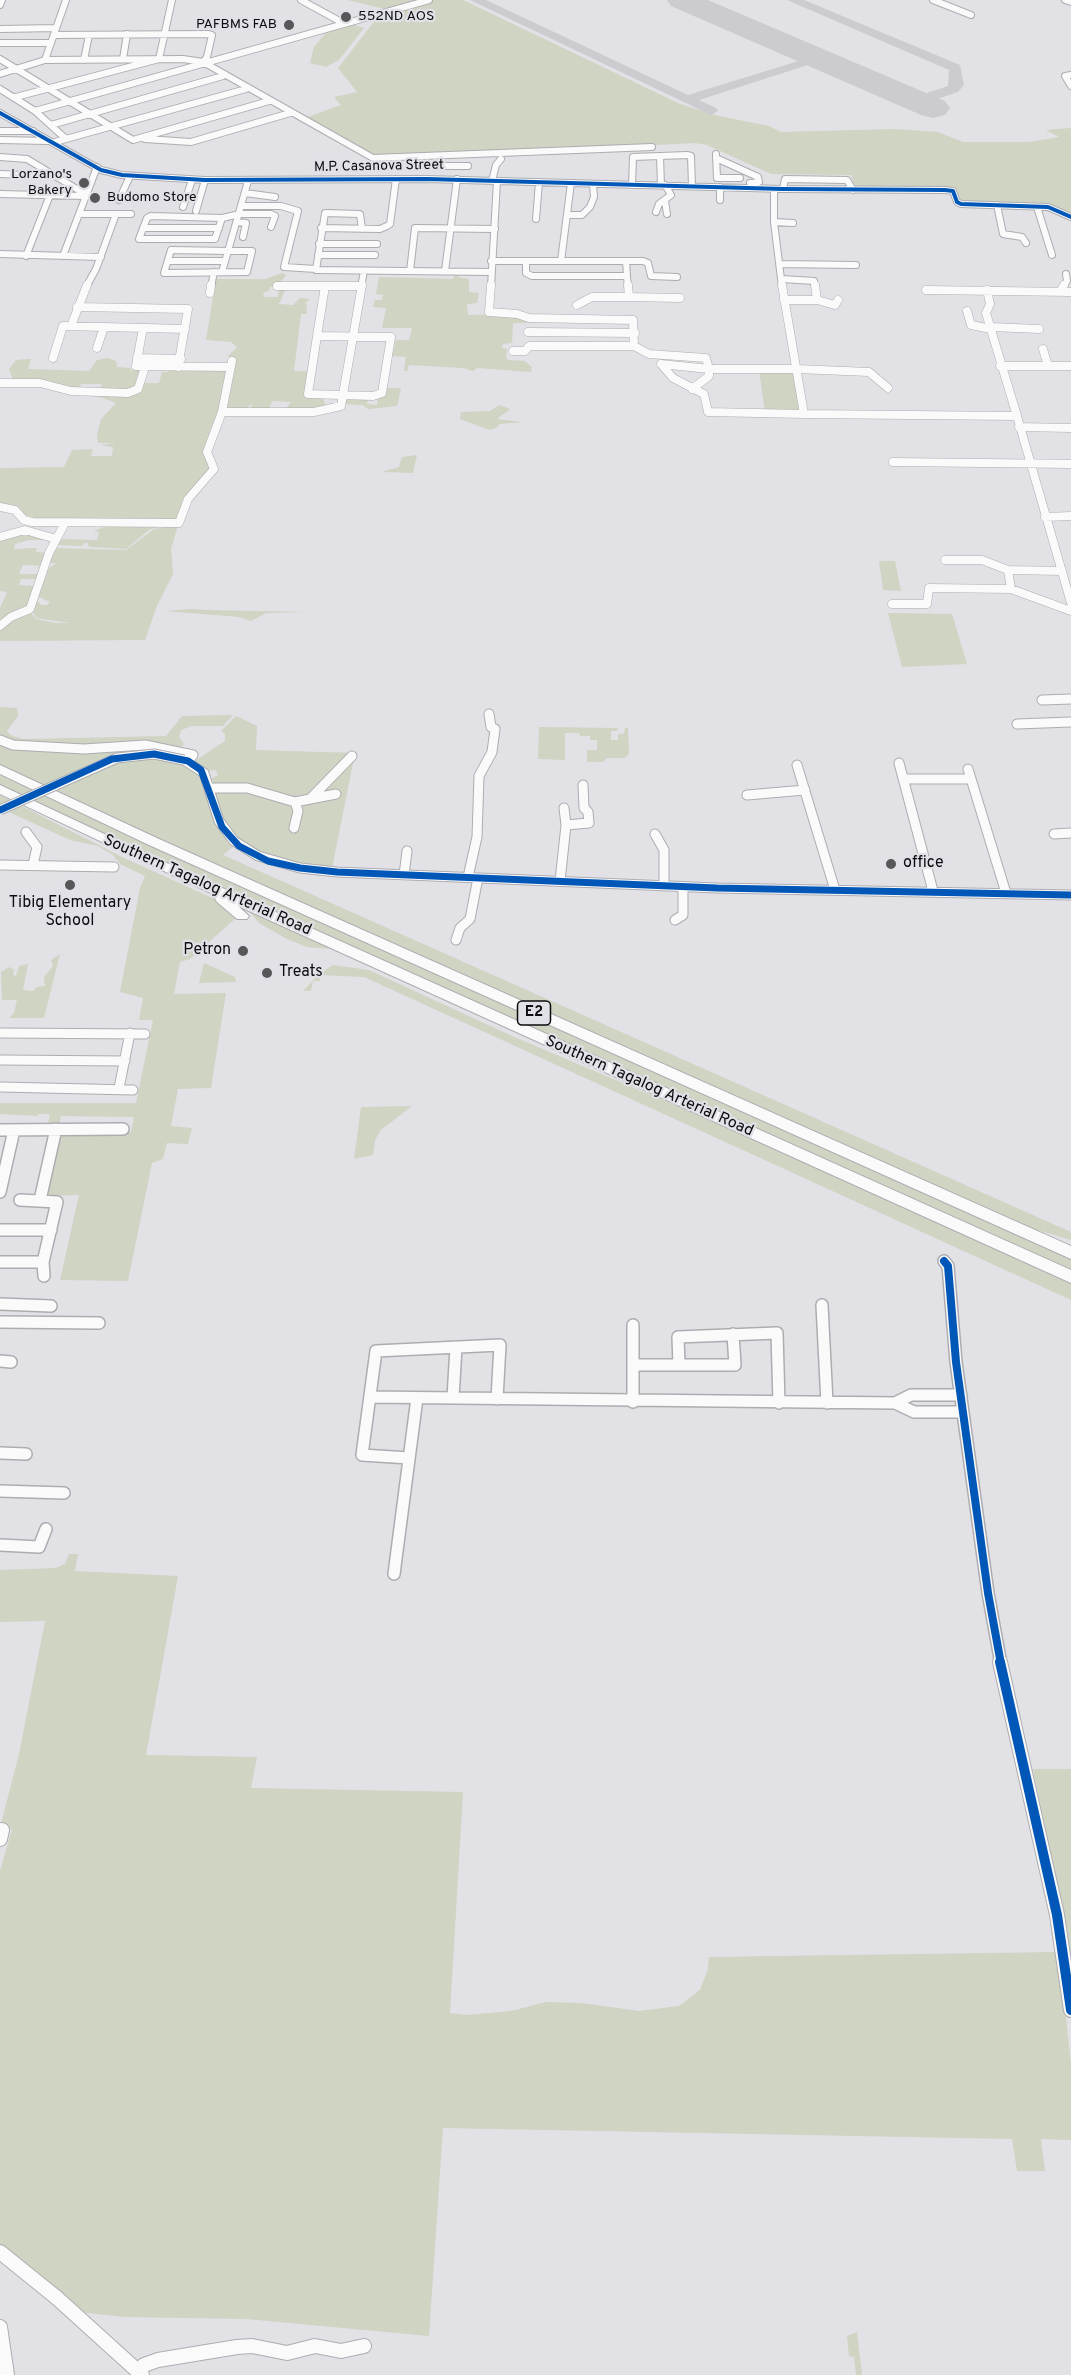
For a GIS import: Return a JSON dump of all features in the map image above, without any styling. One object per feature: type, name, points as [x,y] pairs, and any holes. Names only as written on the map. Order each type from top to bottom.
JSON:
[{"type":"highway","name":"Southern Tagalog Arterial Road","points":[[0,769],[154,842],[1071,1253]]},
{"type":"highway","name":"Southern Tagalog Arterial Road","points":[[0,789],[77,827],[1071,1277]]},
{"type":"highway","points":[[77,827],[114,849],[212,894],[228,903],[242,916]]},
{"type":"highway","points":[[338,959],[391,975],[507,1028],[599,1064]]},
{"type":"street","points":[[0,5],[2,0]]},
{"type":"street","points":[[45,60],[66,0]]},
{"type":"street","points":[[159,59],[172,0]]},
{"type":"street","points":[[301,0],[343,23]]},
{"type":"street","points":[[35,111],[429,0]]},
{"type":"street","points":[[933,0],[971,15]]},
{"type":"street","points":[[1065,0],[1071,3]]},
{"type":"street","points":[[0,29],[89,35],[212,35],[204,63]]},
{"type":"street","points":[[123,59],[127,34]]},
{"type":"street","points":[[84,60],[89,35]]},
{"type":"street","points":[[0,43],[51,43]]},
{"type":"street","points":[[0,59],[133,140],[269,101]]},
{"type":"street","points":[[16,98],[159,59]]},
{"type":"street","points":[[0,74],[45,60],[159,59],[204,63],[246,89],[373,158],[380,159],[652,147]]},
{"type":"street","points":[[51,125],[223,76]]},
{"type":"street","points":[[0,89],[35,111],[66,139]]},
{"type":"street","points":[[0,140],[52,142],[246,89]]},
{"type":"street","name":"M.P. Casanova Street","points":[[0,113],[106,172],[130,176],[248,181],[454,179],[720,187],[741,183],[774,189],[849,190]]},
{"type":"street","points":[[140,138],[190,142],[290,113]]},
{"type":"street","points":[[0,131],[33,131]]},
{"type":"street","points":[[632,185],[633,157],[691,155],[692,186]]},
{"type":"street","points":[[716,155],[740,168],[757,175],[760,182],[741,183],[717,178],[716,155]]},
{"type":"street","points":[[656,212],[659,204],[671,194],[663,185],[660,156]]},
{"type":"street","points":[[0,157],[27,159],[84,195]]},
{"type":"street","points":[[501,159],[496,165],[495,229],[489,312],[517,314],[529,318],[630,319],[634,321],[634,346]]},
{"type":"street","points":[[437,166],[468,166]]},
{"type":"street","points":[[445,271],[451,229],[453,166]]},
{"type":"street","points":[[63,256],[81,214],[84,195],[97,167]]},
{"type":"street","points":[[740,168],[741,183]]},
{"type":"street","points":[[0,174],[52,176]]},
{"type":"street","points":[[118,200],[130,176]]},
{"type":"street","points":[[321,228],[380,229],[390,224],[396,179]]},
{"type":"street","points":[[783,189],[785,179],[846,180],[850,182],[849,190]]},
{"type":"street","points":[[183,207],[192,180]]},
{"type":"street","points":[[196,211],[205,180]]},
{"type":"street","points":[[222,272],[248,181]]},
{"type":"street","points":[[536,219],[539,182]]},
{"type":"street","points":[[561,261],[571,183]]},
{"type":"street","points":[[567,215],[582,215],[591,206],[594,197],[593,184]]},
{"type":"street","points":[[720,187],[720,200]]},
{"type":"street","points":[[774,189],[774,222],[784,300],[805,414]]},
{"type":"street","points":[[849,190],[851,193],[874,195]]},
{"type":"street","points":[[849,190],[948,190],[953,191],[958,203],[1052,208],[1071,217]]},
{"type":"street","points":[[245,193],[275,197]]},
{"type":"street","points":[[0,194],[84,195]]},
{"type":"street","points":[[26,256],[50,195]]},
{"type":"street","points":[[665,201],[667,214]]},
{"type":"street","points":[[997,205],[1003,234],[1023,238],[1026,243]]},
{"type":"street","points":[[242,206],[281,206],[298,211],[284,267],[364,271],[491,272]]},
{"type":"street","points":[[1037,207],[1052,255]]},
{"type":"street","points":[[316,269],[325,213],[360,214],[362,229]]},
{"type":"street","points":[[81,214],[130,214]]},
{"type":"street","points":[[71,326],[77,307],[101,257],[116,214]]},
{"type":"street","points":[[222,218],[213,239],[140,240],[147,218],[151,216],[222,218],[240,214],[274,215],[271,228]]},
{"type":"street","points":[[237,222],[246,223],[243,237]]},
{"type":"street","points":[[774,222],[793,223]]},
{"type":"street","points":[[143,228],[219,228]]},
{"type":"street","points":[[410,271],[415,228],[495,229]]},
{"type":"street","points":[[373,271],[380,229]]},
{"type":"street","points":[[319,244],[377,244]]},
{"type":"street","points":[[171,250],[229,251],[252,251],[247,272],[164,273],[171,250]]},
{"type":"street","points":[[0,255],[101,257]]},
{"type":"street","points":[[318,255],[375,255]]},
{"type":"street","points":[[168,261],[225,261]]},
{"type":"street","points":[[491,261],[648,262],[651,276],[676,277]]},
{"type":"street","points":[[526,261],[526,273],[532,276],[627,276]]},
{"type":"street","points":[[626,261],[629,297]]},
{"type":"street","points":[[780,264],[856,265]]},
{"type":"street","points":[[222,412],[319,412],[338,408],[344,396],[364,271]]},
{"type":"street","points":[[210,292],[214,272]]},
{"type":"street","points":[[1060,292],[1067,281],[1066,274]]},
{"type":"street","points":[[782,279],[814,281],[817,300]]},
{"type":"street","points":[[277,286],[360,286]]},
{"type":"street","points":[[317,336],[392,339],[382,393],[373,396],[308,394],[317,336],[325,286]]},
{"type":"street","points":[[927,290],[1071,292]]},
{"type":"street","points":[[987,290],[990,304],[986,313],[1000,366],[1017,416],[1071,603]]},
{"type":"street","points":[[577,305],[592,297],[680,298]]},
{"type":"street","points":[[784,300],[817,300],[835,305],[838,300]]},
{"type":"street","points":[[77,307],[188,309],[180,363]]},
{"type":"street","points":[[967,311],[971,325],[991,328],[1039,328]]},
{"type":"street","points":[[513,351],[525,351],[529,346],[529,318]]},
{"type":"street","points":[[53,358],[63,326],[185,328]]},
{"type":"street","points":[[97,348],[104,327]]},
{"type":"street","points":[[143,328],[135,366],[180,363]]},
{"type":"street","points":[[528,332],[635,333]]},
{"type":"street","points":[[529,346],[634,346],[655,354],[706,358],[709,376],[692,389]]},
{"type":"street","points":[[1043,349],[1048,366]]},
{"type":"street","points":[[655,354],[673,378],[704,394],[708,412],[1017,416]]},
{"type":"street","points":[[0,507],[15,510],[27,521],[170,525],[180,523],[188,499],[214,468],[207,452],[222,412],[230,364],[180,363],[137,358]]},
{"type":"street","points":[[661,364],[709,369],[744,367],[869,372],[888,388]]},
{"type":"street","points":[[1000,366],[1071,366]]},
{"type":"street","points":[[0,383],[40,383],[71,391],[130,393],[138,389],[145,367]]},
{"type":"street","points":[[1019,427],[1071,428]]},
{"type":"street","points":[[893,462],[1071,464]]},
{"type":"street","points":[[1046,517],[1071,516]]},
{"type":"street","points":[[0,626],[11,617],[30,610],[56,539],[65,523]]},
{"type":"street","points":[[0,537],[27,530],[56,539]]},
{"type":"street","points":[[945,561],[982,560],[1008,570],[1062,571]]},
{"type":"street","points":[[1008,570],[1011,589]]},
{"type":"street","points":[[892,604],[927,604],[929,588],[1011,589],[1025,596],[1071,610]]},
{"type":"street","points":[[1042,700],[1071,699]]},
{"type":"street","points":[[456,940],[460,928],[470,919],[477,837],[479,776],[492,752],[495,729],[491,727],[489,714]]},
{"type":"street","points":[[1017,724],[1071,722]]},
{"type":"street","points":[[0,740],[13,745],[84,749],[141,744],[193,755],[186,760]]},
{"type":"street","points":[[0,810],[117,758],[154,754],[186,760],[204,772],[219,821],[238,846],[278,864],[315,870],[683,887],[1071,895]]},
{"type":"street","points":[[310,798],[352,756]]},
{"type":"street","points":[[898,763],[933,891]]},
{"type":"street","points":[[797,765],[835,890]]},
{"type":"street","points":[[968,769],[1005,893]]},
{"type":"street","points":[[903,779],[971,779]]},
{"type":"street","points":[[566,825],[589,824],[589,812],[584,808],[583,785]]},
{"type":"street","points":[[210,788],[247,788],[296,801],[336,794]]},
{"type":"street","points":[[747,795],[805,790]]},
{"type":"street","points":[[294,828],[298,811],[296,801]]},
{"type":"street","points":[[560,881],[566,825],[564,808]]},
{"type":"street","points":[[26,832],[37,847],[33,865]]},
{"type":"street","points":[[1054,834],[1071,833]]},
{"type":"street","points":[[655,834],[664,850],[664,886]]},
{"type":"street","points":[[404,874],[407,851]]},
{"type":"street","points":[[0,865],[114,867]]},
{"type":"street","points":[[675,920],[684,915],[683,887]]},
{"type":"street","points":[[0,1033],[145,1034]]},
{"type":"street","points":[[119,1088],[130,1034]]},
{"type":"street","points":[[0,1060],[125,1061]]},
{"type":"street","points":[[0,1087],[133,1090]]},
{"type":"street","points":[[40,1200],[56,1129]]},
{"type":"street","points":[[0,1130],[123,1129]]},
{"type":"street","points":[[0,1192],[14,1130]]},
{"type":"street","points":[[20,1200],[57,1202],[43,1262],[44,1276]]},
{"type":"street","points":[[0,1230],[51,1230]]},
{"type":"street","points":[[944,1261],[948,1266],[963,1412],[999,1656],[1057,1915],[1071,2010]]},
{"type":"street","points":[[0,1262],[43,1262]]},
{"type":"street","points":[[0,1304],[51,1306]]},
{"type":"street","points":[[822,1305],[826,1403]]},
{"type":"street","points":[[0,1322],[99,1323]]},
{"type":"street","points":[[633,1325],[633,1402]]},
{"type":"street","points":[[679,1365],[678,1337],[777,1333],[779,1403]]},
{"type":"street","points":[[633,1365],[735,1365],[733,1335]]},
{"type":"street","points":[[409,1458],[362,1455],[376,1351],[500,1345],[497,1399]]},
{"type":"street","points":[[453,1398],[456,1347]]},
{"type":"street","points":[[895,1403],[911,1395],[961,1395]]},
{"type":"street","points":[[370,1397],[633,1402],[895,1403],[914,1412],[963,1412]]},
{"type":"street","points":[[394,1574],[417,1398]]},
{"type":"street","points":[[0,1453],[26,1454]]},
{"type":"street","points":[[0,1491],[64,1493]]},
{"type":"street","points":[[0,1545],[39,1547],[43,1543],[46,1529]]},
{"type":"street","points":[[0,2252],[57,2298],[140,2373],[144,2365],[158,2360],[237,2347],[252,2346],[287,2353],[315,2346],[341,2351],[364,2346]]},
{"type":"street","points":[[0,2329],[7,2375]]},
{"type":"green space","points":[[348,0],[463,0],[680,104],[719,116],[769,126],[781,132],[895,129],[938,132],[963,142],[1029,142],[1059,137],[1046,130],[1071,128],[1071,214],[1053,205],[961,201],[952,188],[855,188],[851,175],[771,174],[707,145],[695,143],[389,159],[370,155],[308,117],[341,105],[334,97],[357,92],[338,68],[384,9]]},
{"type":"green space","points":[[351,24],[364,28],[339,60],[326,67],[310,63],[314,47],[330,28]]},
{"type":"green space","points":[[282,273],[286,275],[285,277],[275,287],[270,287],[269,291],[264,292],[263,297],[278,297],[279,289],[286,288],[279,304],[293,305],[300,298],[310,299],[306,302],[307,314],[301,314],[294,371],[309,371],[306,392],[323,397],[325,405],[339,405],[284,411],[291,402],[272,401],[269,410],[251,409],[252,403],[246,410],[225,410],[234,360],[228,356],[237,347],[231,342],[206,340],[216,279],[265,279]]},
{"type":"green space","points":[[455,274],[469,279],[469,292],[479,293],[477,303],[467,304],[468,315],[504,314],[527,320],[527,323],[513,323],[512,343],[503,344],[502,348],[507,349],[508,360],[525,361],[532,367],[531,372],[477,368],[473,371],[463,368],[409,365],[407,371],[404,371],[406,357],[392,356],[396,340],[409,340],[412,328],[382,328],[386,308],[373,307],[375,300],[382,300],[383,295],[376,294],[379,277],[453,279]]},
{"type":"green space","points":[[108,358],[116,361],[117,367],[131,368],[130,372],[134,368],[141,367],[140,378],[136,379],[138,380],[137,389],[100,390],[102,384],[81,384],[79,390],[13,379],[9,369],[16,360],[31,359],[28,369],[89,371],[97,360]]},
{"type":"green space","points":[[169,367],[226,370],[221,405],[208,444],[213,466],[201,477],[179,521],[32,521],[0,507],[0,468],[64,467],[72,450],[93,449],[91,456],[112,456],[113,447],[100,445],[115,443],[98,443],[97,435],[101,419],[116,403],[92,394],[124,394],[142,383],[159,383],[162,372],[168,372]]},
{"type":"green space","points":[[759,370],[794,370],[799,411],[765,412]]},
{"type":"green space","points":[[387,388],[401,388],[397,406],[368,409],[363,405],[344,404],[346,398],[368,397],[367,404],[377,405],[378,397],[385,396]]},
{"type":"green space","points":[[499,405],[510,409],[497,419],[522,422],[499,424],[498,427],[490,430],[460,419],[461,412],[490,411]]},
{"type":"green space","points":[[417,455],[413,473],[382,472],[399,467],[402,457]]},
{"type":"green space","points":[[178,525],[171,549],[173,574],[157,606],[145,640],[0,641],[0,628],[8,621],[30,612],[36,619],[70,623],[36,618],[32,610],[36,599],[41,605],[47,605],[50,602],[37,596],[47,574],[45,572],[56,563],[49,563],[55,548],[126,550],[154,529]]},
{"type":"green space","points":[[106,526],[160,526],[149,530],[126,549],[89,547],[87,542],[81,546],[57,545],[60,539],[97,540],[99,532],[94,531]]},
{"type":"green space","points":[[19,531],[51,540],[29,540],[15,544],[14,549],[37,548],[36,552],[47,553],[44,566],[23,565],[19,574],[40,574],[38,579],[21,579],[19,585],[36,586],[28,608],[0,625],[0,608],[7,592],[0,591],[0,539]]},
{"type":"green space","points":[[879,561],[895,561],[901,591],[883,590]]},
{"type":"green space","points":[[192,609],[307,612],[266,613],[251,621],[239,617],[165,611]]},
{"type":"green space","points":[[888,613],[952,614],[967,664],[902,667]]},
{"type":"green space","points":[[0,707],[17,708],[18,716],[7,731],[10,735],[23,739],[166,736],[182,716],[233,715],[223,726],[192,726],[181,730],[179,737],[184,744],[180,748],[28,745],[0,738]]},
{"type":"green space","points":[[236,716],[257,726],[256,750],[355,753],[332,868],[296,865],[263,855],[238,841],[225,825],[212,778],[218,775],[216,770],[207,771],[195,761],[225,741],[225,734],[221,731]]},
{"type":"green space","points":[[539,727],[618,728],[617,731],[611,731],[611,740],[618,740],[618,734],[624,734],[625,728],[628,728],[629,754],[625,758],[607,758],[603,762],[587,762],[587,750],[597,750],[597,740],[590,740],[590,736],[580,736],[579,733],[565,733],[565,760],[538,759]]},
{"type":"green space","points":[[0,742],[127,746],[154,751],[120,754],[101,759],[58,779],[67,783],[111,763],[147,757],[182,763],[200,775],[218,828],[234,846],[223,855],[1071,1232],[1071,1240],[1017,1224],[180,850],[0,765]]},
{"type":"green space","points":[[0,773],[534,1018],[1071,1258],[1071,1273],[154,860],[0,786]]},
{"type":"green space","points":[[0,795],[122,857],[221,902],[236,918],[190,959],[180,962],[174,994],[226,993],[211,1088],[178,1089],[171,1126],[192,1128],[188,1144],[167,1143],[163,1159],[152,1163],[128,1281],[60,1280],[79,1195],[51,1196],[46,1193],[61,1134],[131,1132],[134,1117],[61,1116],[59,1125],[48,1124],[50,1114],[38,1114],[38,1116],[0,1114],[0,1103],[136,1103],[153,1020],[139,1020],[143,998],[120,992],[140,888],[145,876],[120,864],[113,855],[98,846],[70,840],[0,808]]},
{"type":"green space","points":[[250,912],[332,949],[307,947],[287,939],[259,923]]},
{"type":"green space","points":[[60,954],[44,1018],[9,1018],[14,1013],[17,1000],[2,1000],[1,972],[9,967],[14,970],[13,975],[16,976],[19,966],[28,964],[23,990],[34,991],[36,987],[45,986],[44,977],[53,966],[51,960]]},
{"type":"green space","points":[[204,963],[235,977],[236,982],[199,983]]},
{"type":"green space","points":[[333,965],[369,970],[512,1036],[684,1109],[920,1215],[1071,1284],[1071,1300],[364,977],[321,975],[320,981],[313,981],[311,991],[303,991],[319,974]]},
{"type":"green space","points":[[412,1106],[381,1130],[375,1140],[373,1155],[354,1159],[361,1107]]},
{"type":"green space","points":[[69,1554],[78,1554],[75,1571],[178,1576],[146,1755],[257,1757],[251,1788],[463,1792],[450,2013],[466,2015],[511,2011],[546,2002],[582,2003],[639,2011],[679,2006],[700,1990],[708,1969],[709,1957],[1059,1952],[1071,2064],[1071,2140],[1041,2139],[1045,2171],[1017,2171],[1012,2139],[443,2128],[429,2336],[246,2319],[124,2317],[79,2312],[0,2245],[0,1871],[12,1829],[0,1828],[19,1754],[45,1621],[0,1622],[0,1570],[56,1568],[65,1564]]},
{"type":"green space","points":[[1033,1769],[1071,1769],[1071,1952],[1070,1952]]},
{"type":"green space","points":[[857,2332],[862,2375],[856,2375],[854,2357],[849,2356],[847,2336]]},
{"type":"taxiway","points":[[476,0],[711,111]]},
{"type":"taxiway","points":[[793,0],[955,68],[957,85],[953,89],[917,101]]},
{"type":"taxiway","points":[[688,99],[807,63]]},
{"type":"runway","points":[[682,0],[933,108]]},
{"type":"cycle path","points":[[0,113],[101,170],[122,175],[205,180],[427,179],[783,189],[945,190],[953,191],[957,202],[961,204],[1048,207],[1071,217]]},
{"type":"cycle path","points":[[0,810],[112,759],[154,754],[188,761],[201,770],[222,827],[239,846],[268,861],[300,868],[337,872],[717,888],[1071,895]]},
{"type":"cycle path","points":[[944,1261],[948,1266],[956,1362],[988,1593],[999,1656],[1057,1915],[1071,2010]]},
{"type":"place","name":"552ND AOS","points":[[346,17]]},
{"type":"place","name":"PAFBMS FAB","points":[[289,25]]},
{"type":"place","name":"Lorzano's Bakery","points":[[84,183]]},
{"type":"place","name":"Budomo Store","points":[[95,198]]},
{"type":"place","name":"office","points":[[891,864]]},
{"type":"place","name":"Tibig Elementary School","points":[[70,885]]},
{"type":"place","name":"Petron","points":[[243,951]]},
{"type":"place","name":"Treats","points":[[267,973]]}]
